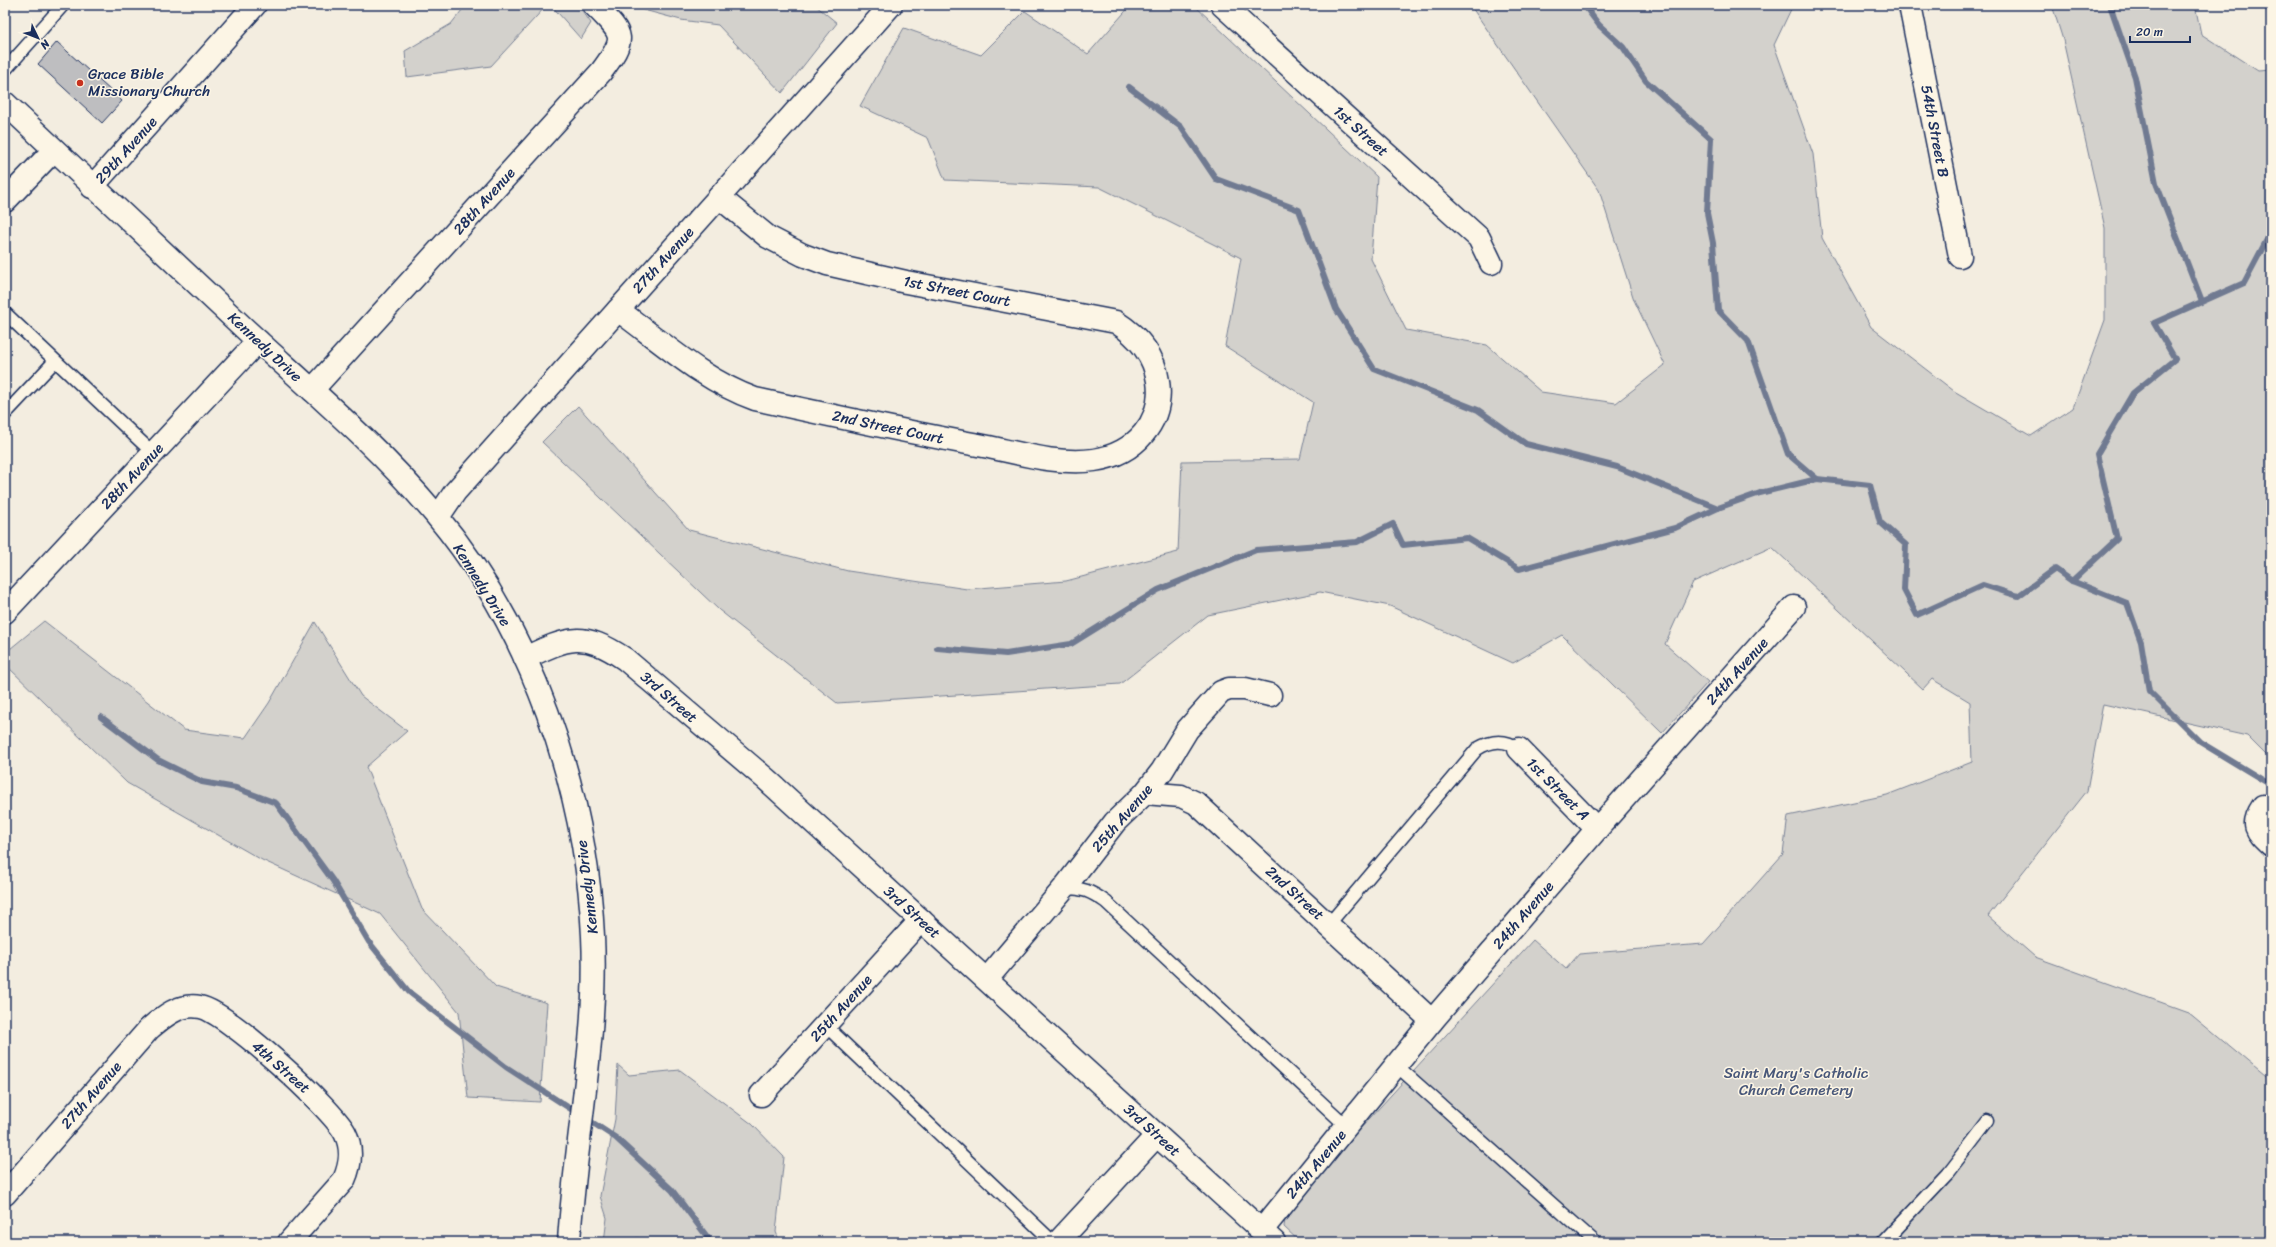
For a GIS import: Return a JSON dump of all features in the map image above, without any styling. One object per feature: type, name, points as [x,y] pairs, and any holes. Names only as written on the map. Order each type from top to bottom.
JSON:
[{"type":"street","name":"29th Avenue","points":[[92,187],[255,5]]},
{"type":"street","name":"28th Avenue","points":[[312,390],[601,72],[614,55],[620,41],[617,31],[594,5]]},
{"type":"street","name":"27th Avenue","points":[[438,517],[455,492],[891,5]]},
{"type":"street","name":"1st Street","points":[[1222,5],[1478,238],[1491,263]]},
{"type":"street","name":"54th Street B","points":[[1910,5],[1960,256]]},
{"type":"street","name":"Kennedy Drive","points":[[5,103],[92,187],[312,390],[381,456],[438,517],[470,561],[526,658],[556,734],[575,801],[589,889],[594,936],[594,992],[569,1242]]},
{"type":"street","points":[[5,200],[54,150]]},
{"type":"street","name":"1st Street Court","points":[[718,197],[768,237],[803,255],[827,264],[906,282],[1116,322],[1140,340],[1148,353],[1157,372],[1159,405]]},
{"type":"street","name":"2nd Street Court","points":[[618,310],[718,383],[755,399],[912,433],[1027,454],[1072,461],[1094,460],[1114,456],[1129,447],[1150,427],[1159,405]]},
{"type":"street","name":"28th Avenue","points":[[5,612],[258,341]]},
{"type":"street","name":"24th Avenue","points":[[1268,1236],[1349,1124],[1432,1021],[1597,829],[1794,607]]},
{"type":"street","name":"3rd Street","points":[[526,658],[552,645],[571,640],[584,639],[608,648],[625,659],[766,779],[1268,1236]]},
{"type":"street","name":"25th Avenue","points":[[987,979],[1064,888],[1115,822],[1145,792],[1162,771],[1186,730],[1221,692],[1229,689],[1245,689],[1270,695]]},
{"type":"street","name":"1st Street A","points":[[1519,749],[1597,829]]},
{"type":"street","name":"2nd Street","points":[[1145,792],[1181,796],[1196,803],[1329,924],[1432,1021]]},
{"type":"street","points":[[2263,806],[2255,821],[2256,829],[2271,845]]},
{"type":"street","name":"25th Avenue","points":[[760,1096],[826,1026],[921,920]]},
{"type":"street","name":"27th Avenue","points":[[5,1194],[149,1030],[173,1011],[186,1006]]},
{"type":"street","name":"4th Street","points":[[186,1006],[200,1007],[226,1020],[300,1082],[345,1132],[350,1146],[350,1157],[349,1168],[344,1180],[289,1242]]},
{"type":"street","points":[[1058,1242],[1157,1135]]},
{"type":"lane","points":[[5,70],[63,5]]},
{"type":"lane","points":[[5,313],[153,453]]},
{"type":"lane","points":[[5,414],[55,361]]},
{"type":"lane","points":[[1329,924],[1477,749],[1497,741],[1510,743],[1519,749]]},
{"type":"lane","points":[[1064,888],[1078,887],[1092,891],[1106,902],[1340,1120],[1349,1124]]},
{"type":"lane","points":[[826,1026],[1053,1242]]},
{"type":"lane","points":[[1397,1066],[1595,1242]]},
{"type":"lane","points":[[1883,1242],[1948,1173],[1988,1121]]},
{"type":"green space","points":[[466,5],[547,5],[491,66],[407,77],[405,51],[451,24]]},
{"type":"green space","points":[[551,5],[578,5],[591,23],[581,39]]},
{"type":"green space","points":[[625,5],[815,5],[837,23],[782,93],[718,25],[681,20]]},
{"type":"green space","name":"Saint Mary's Catholic Church Cemetery","points":[[1131,5],[1194,5],[1377,177],[1371,259],[1406,330],[1487,345],[1541,392],[1616,403],[1665,365],[1634,300],[1599,190],[1470,5],[1793,5],[1774,45],[1813,154],[1822,238],[1871,327],[1954,391],[2031,436],[2073,408],[2105,320],[2105,228],[2063,40],[2052,5],[2195,5],[2201,34],[2258,71],[2271,70],[2271,760],[2247,736],[2103,704],[2087,791],[1988,916],[2035,957],[2188,1012],[2271,1081],[2271,1242],[1300,1242],[1284,1227],[1285,1219],[1305,1189],[1533,940],[1566,969],[1579,954],[1703,944],[1783,854],[1788,816],[1887,795],[1972,762],[1970,702],[1932,679],[1923,689],[1772,547],[1693,582],[1665,644],[1708,682],[1662,733],[1562,635],[1513,663],[1390,606],[1320,592],[1208,615],[1120,684],[837,703],[719,610],[542,442],[578,406],[689,530],[848,571],[967,589],[1066,581],[1178,552],[1182,461],[1300,459],[1313,402],[1225,346],[1241,258],[1099,187],[945,180],[928,138],[860,106],[904,28],[981,55],[1025,11],[1088,54]]},
{"type":"green space","points":[[44,621],[184,730],[245,738],[269,703],[315,622],[361,696],[407,731],[366,767],[422,909],[496,987],[547,1003],[540,1102],[468,1098],[459,1012],[380,914],[262,860],[127,783],[5,664],[5,653]]},
{"type":"green space","points":[[618,1065],[629,1075],[680,1070],[752,1124],[784,1157],[776,1232],[780,1242],[653,1242],[637,1238],[625,1242],[604,1242],[607,1218],[600,1196],[615,1119]]},
{"type":"building","name":"Grace Bible Missionary Church","points":[[57,42],[122,101],[102,123],[38,64]]},
{"type":"waterway","points":[[1584,5],[1599,25],[1623,47],[1646,81],[1711,139],[1707,213],[1713,243],[1718,310],[1748,341],[1788,454],[1817,479],[1870,485],[1880,522],[1906,545],[1904,590],[1917,615],[1983,585],[2018,596],[2055,569],[2072,581],[2127,603],[2141,642],[2149,691],[2200,742],[2271,785]]},
{"type":"waterway","points":[[2110,5],[2135,77],[2156,183],[2202,301]]},
{"type":"waterway","points":[[1129,87],[1181,127],[1216,179],[1299,210],[1336,309],[1374,369],[1478,410],[1526,444],[1617,467],[1718,508]]},
{"type":"waterway","points":[[2072,581],[2117,539],[2097,454],[2133,393],[2175,359],[2154,323],[2244,283],[2271,232]]},
{"type":"waterway","points":[[937,648],[1006,654],[1071,644],[1158,590],[1256,550],[1357,542],[1393,524],[1403,545],[1467,538],[1519,569],[1675,528],[1718,508],[1760,493],[1817,479]]},
{"type":"waterway","points":[[101,717],[158,760],[202,782],[236,788],[276,803],[333,881],[369,942],[409,992],[506,1067],[577,1113]]},
{"type":"waterway","points":[[587,1119],[616,1138],[672,1190],[711,1242]]},
{"type":"place","name":"Grace Bible Missionary Church","points":[[80,83]]}]
